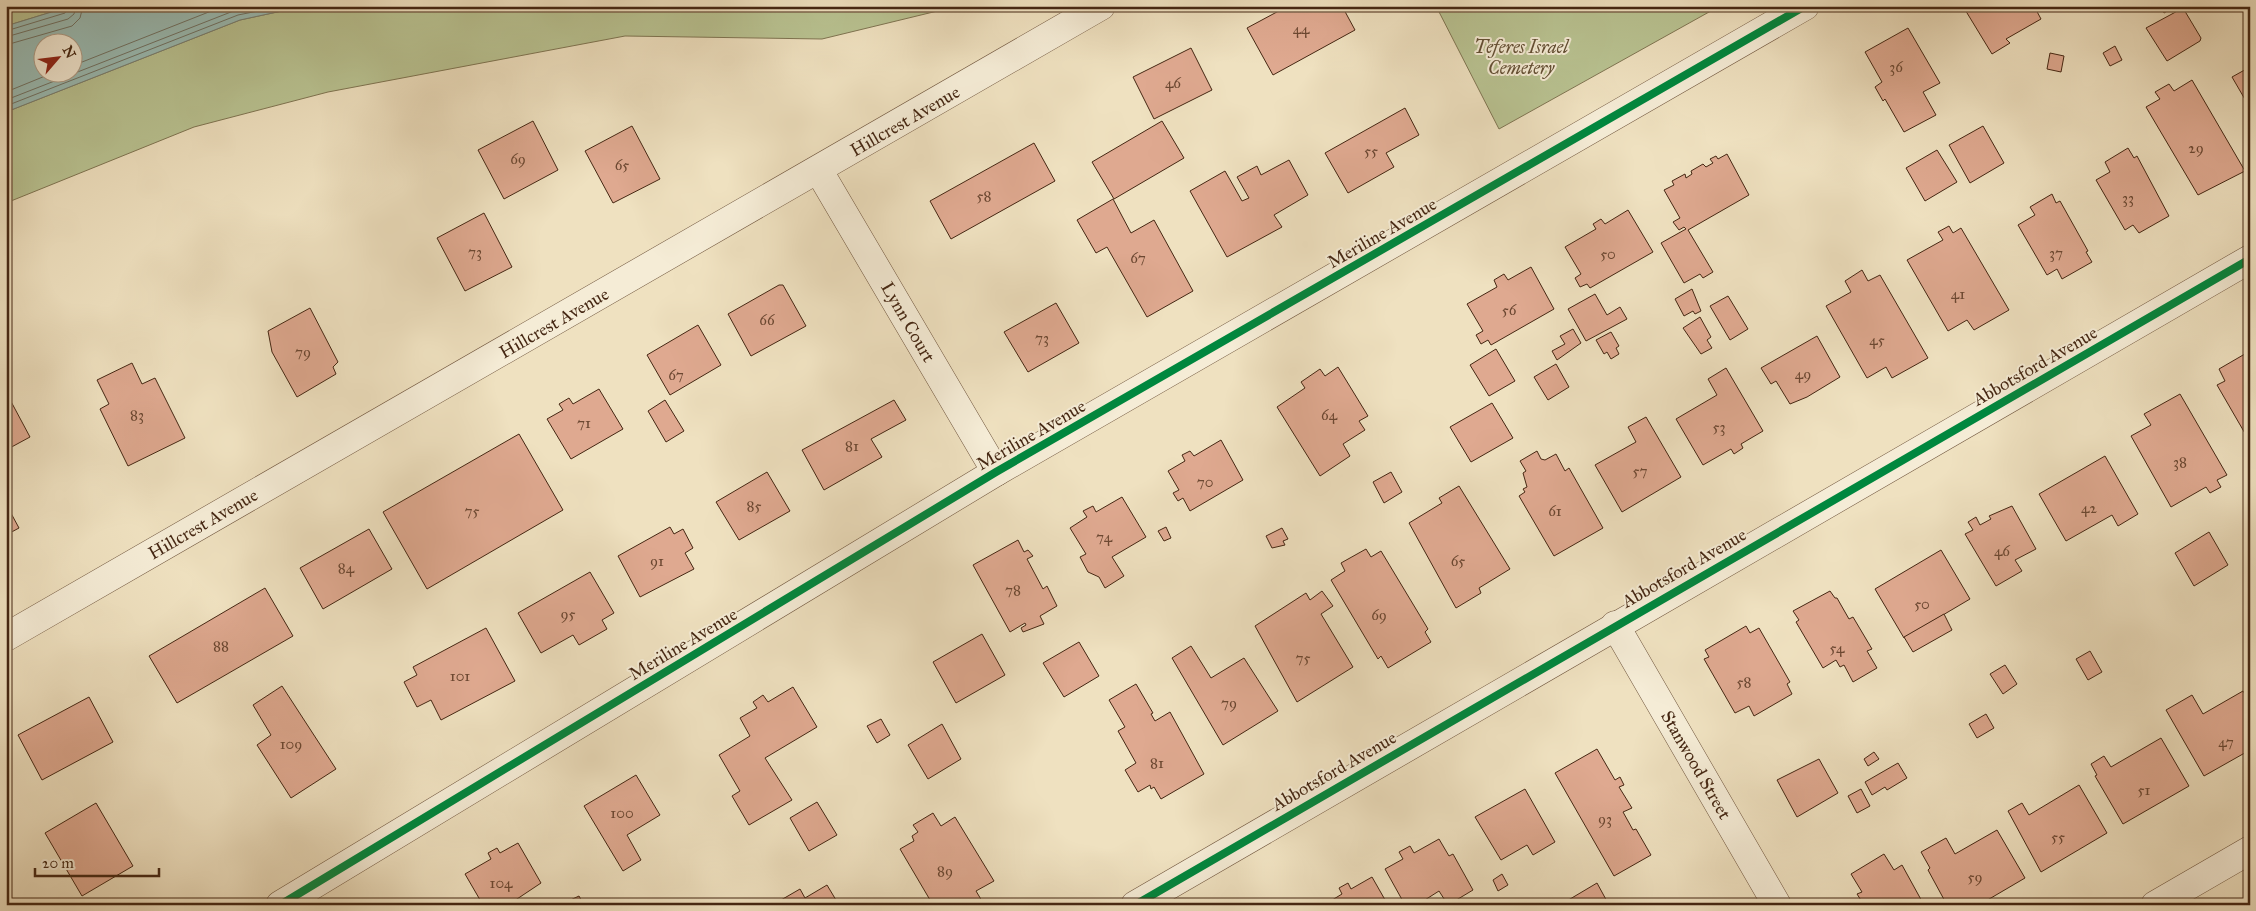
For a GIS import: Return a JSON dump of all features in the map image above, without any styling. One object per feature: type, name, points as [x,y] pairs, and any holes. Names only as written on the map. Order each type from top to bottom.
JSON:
[{"type":"street","name":"Hillcrest Avenue","points":[[6,637],[819,171],[1101,6]]},
{"type":"street","name":"Meriline Avenue","points":[[280,905],[996,472],[1805,6]]},
{"type":"street","name":"Lynn Court","points":[[819,171],[996,472]]},
{"type":"street","name":"Abbotsford Avenue","points":[[1135,905],[1615,625],[2250,259]]},
{"type":"street","name":"Stanwood Street","points":[[1615,625],[1777,905]]},
{"type":"street","points":[[2155,905],[2250,850]]},
{"type":"green space","points":[[6,6],[71,6],[6,26]]},
{"type":"green space","points":[[305,6],[958,6],[822,39],[625,36],[328,92],[194,127],[6,203],[6,112],[240,20]]},
{"type":"green space","name":"Teferes Israel Cemetery","points":[[1436,6],[1717,6],[1718,7],[1499,129]]},
{"type":"water","points":[[71,6],[305,6],[240,20],[6,112],[6,26]]},
{"type":"building","points":[[1288,6],[1342,6],[1355,30],[1273,75],[1247,28]]},
{"type":"building","points":[[1967,6],[2034,6],[2041,19],[2006,39],[2010,43],[1992,54],[1964,8]]},
{"type":"building","points":[[2160,6],[2176,6],[2164,13]]},
{"type":"building","points":[[2183,8],[2201,38],[2200,41],[2167,61],[2146,28]]},
{"type":"building","points":[[1908,28],[1940,83],[1923,92],[1936,115],[1904,132],[1885,99],[1883,101],[1875,87],[1882,82],[1865,52]]},
{"type":"building","points":[[2115,46],[2122,60],[2110,66],[2103,53]]},
{"type":"building","points":[[1191,48],[1212,90],[1154,119],[1133,77]]},
{"type":"building","points":[[2050,53],[2064,56],[2061,72],[2047,69]]},
{"type":"building","points":[[2250,67],[2250,108],[2232,77]]},
{"type":"building","points":[[2192,80],[2245,171],[2198,195],[2146,107],[2160,99],[2155,92],[2169,84],[2174,91]]},
{"type":"building","points":[[1405,108],[1419,135],[1386,153],[1394,167],[1348,193],[1325,153]]},
{"type":"building","points":[[533,121],[558,170],[504,199],[478,150]]},
{"type":"building","points":[[1162,121],[1184,158],[1114,199],[1092,162]]},
{"type":"building","points":[[632,126],[660,179],[613,203],[585,151]]},
{"type":"building","points":[[1983,126],[2004,163],[1970,183],[1949,145]]},
{"type":"building","points":[[1034,143],[1055,181],[951,239],[930,201]]},
{"type":"building","points":[[2128,148],[2134,158],[2137,156],[2169,216],[2139,233],[2133,225],[2125,230],[2096,180],[2110,172],[2105,162]]},
{"type":"building","points":[[1937,150],[1957,182],[1925,201],[1906,168]]},
{"type":"building","points":[[1727,154],[1749,195],[1688,230],[1713,272],[1703,278],[1700,274],[1684,283],[1661,243],[1686,229],[1684,227],[1679,230],[1673,222],[1680,218],[1664,190],[1674,185],[1672,181],[1685,174],[1686,178],[1692,174],[1691,171],[1703,164],[1706,167],[1713,163],[1710,159],[1716,156],[1718,159]]},
{"type":"building","points":[[1289,160],[1308,195],[1274,215],[1282,227],[1227,257],[1190,191],[1225,171],[1242,201],[1249,198],[1237,177],[1257,166],[1261,175]]},
{"type":"building","points":[[2052,194],[2056,203],[2060,201],[2088,251],[2086,252],[2092,262],[2062,279],[2057,269],[2047,275],[2018,225],[2035,215],[2030,207]]},
{"type":"building","points":[[1113,199],[1131,233],[1154,220],[1193,291],[1147,317],[1107,247],[1096,253],[1077,220]]},
{"type":"building","points":[[1628,210],[1653,252],[1590,288],[1587,284],[1580,287],[1575,278],[1581,274],[1565,247],[1596,229],[1593,224],[1601,219],[1605,224]]},
{"type":"building","points":[[484,213],[512,267],[465,291],[437,238]]},
{"type":"building","points":[[1949,226],[1953,233],[1961,228],[2009,310],[1974,330],[1967,320],[1948,331],[1907,260],[1943,240],[1938,232]]},
{"type":"building","points":[[1531,267],[1554,309],[1491,345],[1488,340],[1481,344],[1476,335],[1483,331],[1467,304],[1497,287],[1494,280],[1504,274],[1508,280]]},
{"type":"building","points":[[1862,270],[1868,281],[1880,275],[1928,358],[1892,378],[1886,367],[1867,378],[1826,306],[1851,292],[1845,281]]},
{"type":"building","points":[[779,285],[783,285],[806,326],[751,356],[728,314]]},
{"type":"building","points":[[1692,289],[1701,311],[1695,314],[1693,311],[1684,316],[1675,299]]},
{"type":"building","points":[[1595,294],[1607,315],[1620,307],[1627,319],[1586,341],[1568,309]]},
{"type":"building","points":[[1728,296],[1748,329],[1730,340],[1710,306]]},
{"type":"building","points":[[1056,303],[1079,343],[1028,372],[1004,332]]},
{"type":"building","points":[[310,308],[338,362],[333,367],[336,374],[297,397],[272,352],[268,331]]},
{"type":"building","points":[[1700,317],[1711,337],[1707,340],[1712,348],[1701,354],[1683,328]]},
{"type":"building","points":[[698,325],[721,365],[670,395],[647,355]]},
{"type":"building","points":[[1573,329],[1581,343],[1557,360],[1552,351],[1565,344],[1560,336]]},
{"type":"building","points":[[1611,332],[1619,346],[1616,348],[1619,354],[1611,359],[1607,352],[1604,354],[1596,340]]},
{"type":"building","points":[[1817,336],[1840,377],[1807,397],[1790,404],[1776,381],[1771,384],[1761,368]]},
{"type":"building","points":[[1496,349],[1515,381],[1489,396],[1470,365]]},
{"type":"building","points":[[2250,351],[2250,442],[2217,385],[2225,381],[2219,369]]},
{"type":"building","points":[[132,363],[142,384],[155,378],[185,438],[128,466],[100,409],[109,404],[97,380]]},
{"type":"building","points":[[1556,364],[1569,387],[1548,400],[1534,377]]},
{"type":"building","points":[[1338,367],[1368,416],[1359,421],[1365,430],[1343,444],[1350,456],[1320,476],[1277,407],[1305,388],[1301,382],[1320,369],[1325,376]]},
{"type":"building","points":[[1726,368],[1763,431],[1741,444],[1743,448],[1734,454],[1731,449],[1703,465],[1676,419],[1717,395],[1708,379]]},
{"type":"building","points":[[599,389],[623,429],[571,459],[547,419],[563,410],[559,404],[569,398],[573,404]]},
{"type":"building","points":[[6,394],[30,437],[6,450]]},
{"type":"building","points":[[2180,394],[2227,475],[2217,480],[2221,487],[2210,493],[2206,487],[2171,507],[2131,436],[2151,425],[2144,414]]},
{"type":"building","points":[[665,400],[684,431],[666,442],[648,411]]},
{"type":"building","points":[[894,400],[906,420],[871,439],[882,457],[824,490],[802,450]]},
{"type":"building","points":[[1492,403],[1513,438],[1471,462],[1450,427]]},
{"type":"building","points":[[1646,417],[1681,477],[1622,512],[1595,465],[1636,442],[1628,427]]},
{"type":"building","points":[[519,434],[563,510],[427,589],[383,512]]},
{"type":"building","points":[[1221,440],[1243,480],[1190,511],[1183,498],[1178,501],[1173,493],[1179,490],[1168,471],[1185,461],[1182,455],[1190,451],[1194,456]]},
{"type":"building","points":[[1537,451],[1541,459],[1545,460],[1556,454],[1565,471],[1569,468],[1603,528],[1554,556],[1519,496],[1525,492],[1523,489],[1527,487],[1523,473],[1526,471],[1520,461]]},
{"type":"building","points":[[2105,456],[2138,514],[2118,526],[2112,515],[2066,541],[2039,494]]},
{"type":"building","points":[[767,472],[790,511],[739,540],[716,502]]},
{"type":"building","points":[[1391,472],[1402,492],[1384,503],[1373,482]]},
{"type":"building","points":[[1459,486],[1510,569],[1479,588],[1481,593],[1456,608],[1409,523],[1442,503],[1439,498]]},
{"type":"building","points":[[1122,497],[1146,537],[1112,557],[1124,576],[1105,588],[1099,577],[1088,572],[1080,557],[1086,554],[1070,528],[1087,517],[1083,511],[1093,506],[1096,512]]},
{"type":"building","points":[[6,504],[19,528],[6,535]]},
{"type":"building","points":[[2012,506],[2036,549],[2015,560],[2022,571],[1996,586],[1965,534],[1973,530],[1968,522],[1976,517],[1980,525],[1991,519],[1989,516]]},
{"type":"building","points":[[670,527],[674,534],[683,529],[693,548],[685,553],[694,569],[640,597],[618,556]]},
{"type":"building","points":[[1166,527],[1171,538],[1164,541],[1158,531]]},
{"type":"building","points":[[1282,528],[1288,539],[1283,541],[1285,545],[1272,548],[1266,536]]},
{"type":"building","points":[[369,529],[392,569],[323,609],[300,568]]},
{"type":"building","points":[[2209,532],[2228,565],[2194,586],[2175,553]]},
{"type":"building","points":[[1018,540],[1024,552],[1028,550],[1033,556],[1027,559],[1043,589],[1047,586],[1057,606],[1040,616],[1044,624],[1023,632],[1021,628],[1026,625],[1025,623],[1010,632],[973,565]]},
{"type":"building","points":[[1366,549],[1371,557],[1381,551],[1428,629],[1425,632],[1431,642],[1388,668],[1381,656],[1378,659],[1331,580],[1345,571],[1341,563]]},
{"type":"building","points":[[1941,550],[1970,599],[1904,638],[1875,589]]},
{"type":"building","points":[[590,572],[614,613],[602,620],[607,629],[579,645],[573,635],[541,653],[518,613]]},
{"type":"building","points":[[265,588],[293,636],[177,703],[149,656]]},
{"type":"building","points":[[1322,591],[1333,606],[1321,614],[1353,667],[1297,702],[1255,626],[1306,593],[1310,600]]},
{"type":"building","points":[[1830,591],[1837,598],[1849,619],[1853,617],[1872,649],[1867,651],[1877,668],[1853,682],[1844,665],[1840,667],[1836,660],[1823,668],[1796,622],[1799,620],[1793,611]]},
{"type":"building","points":[[1944,614],[1952,630],[1913,652],[1904,637]]},
{"type":"building","points":[[1746,626],[1750,633],[1759,628],[1790,682],[1787,684],[1792,694],[1754,716],[1749,706],[1735,713],[1704,659],[1709,657],[1705,650]]},
{"type":"building","points":[[486,628],[515,681],[441,720],[431,700],[417,707],[404,682],[417,675],[413,667]]},
{"type":"building","points":[[982,634],[1005,675],[956,703],[933,662]]},
{"type":"building","points":[[1079,642],[1099,676],[1064,697],[1043,663]]},
{"type":"building","points":[[1191,646],[1211,678],[1244,658],[1278,711],[1223,745],[1172,658]]},
{"type":"building","points":[[2090,651],[2102,672],[2088,680],[2076,659]]},
{"type":"building","points":[[2005,665],[2017,684],[2003,694],[1990,674]]},
{"type":"building","points":[[1136,684],[1153,713],[1151,714],[1155,721],[1170,712],[1204,774],[1161,799],[1154,787],[1151,789],[1150,785],[1138,792],[1125,770],[1136,763],[1118,731],[1125,727],[1109,700]]},
{"type":"building","points":[[282,686],[336,769],[291,798],[257,745],[271,735],[253,705]]},
{"type":"building","points":[[793,687],[817,727],[765,758],[792,800],[749,825],[732,796],[740,791],[719,755],[750,736],[740,718],[757,708],[753,702],[763,695],[768,702]]},
{"type":"building","points":[[2243,691],[2250,703],[2250,750],[2204,776],[2166,710],[2192,695],[2203,714]]},
{"type":"building","points":[[89,697],[113,742],[42,780],[18,735]]},
{"type":"building","points":[[1986,714],[1994,728],[1977,738],[1969,724]]},
{"type":"building","points":[[881,719],[890,735],[877,743],[867,726]]},
{"type":"building","points":[[942,724],[961,759],[928,779],[908,745]]},
{"type":"building","points":[[2161,738],[2189,786],[2123,824],[2095,776],[2097,775],[2091,764],[2104,756],[2111,767]]},
{"type":"building","points":[[1597,749],[1615,780],[1620,777],[1624,785],[1619,787],[1632,808],[1623,812],[1633,830],[1636,829],[1651,855],[1614,876],[1555,773]]},
{"type":"building","points":[[1874,752],[1879,759],[1868,766],[1864,759]]},
{"type":"building","points":[[1819,759],[1838,793],[1797,817],[1777,780]]},
{"type":"building","points":[[1898,763],[1907,778],[1887,790],[1885,787],[1872,795],[1865,782]]},
{"type":"building","points":[[636,775],[660,815],[627,835],[641,860],[623,871],[584,806]]},
{"type":"building","points":[[2079,785],[2107,833],[2041,872],[2008,811],[2022,803],[2029,815]]},
{"type":"building","points":[[1525,789],[1555,842],[1533,855],[1527,845],[1501,860],[1475,817]]},
{"type":"building","points":[[1861,789],[1870,806],[1857,813],[1848,796]]},
{"type":"building","points":[[817,802],[837,835],[809,851],[790,818]]},
{"type":"building","points":[[96,803],[133,866],[82,896],[45,833]]},
{"type":"building","points":[[933,813],[941,826],[955,817],[994,881],[976,891],[982,901],[976,905],[933,905],[900,849],[914,841],[912,836],[918,832],[913,825]]},
{"type":"building","points":[[1997,830],[2025,878],[1979,905],[1947,905],[1928,870],[1930,868],[1921,852],[1946,838],[1955,854]]},
{"type":"building","points":[[1439,839],[1449,856],[1453,854],[1473,890],[1448,905],[1439,891],[1417,905],[1405,905],[1385,869],[1403,859],[1399,852],[1410,846],[1414,853]]},
{"type":"building","points":[[518,843],[541,883],[508,905],[483,905],[465,874],[491,859],[488,853],[497,848],[500,853]]},
{"type":"building","points":[[1884,854],[1894,870],[1902,865],[1924,905],[1864,905],[1857,894],[1862,892],[1851,874]]},
{"type":"building","points":[[1502,874],[1508,885],[1498,891],[1493,880]]},
{"type":"building","points":[[1372,877],[1388,905],[1324,905],[1342,894],[1339,888],[1348,883],[1351,889]]},
{"type":"building","points":[[1597,883],[1609,905],[1567,905],[1565,902]]},
{"type":"building","points":[[827,885],[839,905],[784,905],[781,900],[800,889],[805,898]]},
{"type":"building","points":[[579,896],[584,905],[562,904]]},
{"type":"cycle path","points":[[280,905],[996,472],[1805,6]]},
{"type":"cycle path","points":[[1135,905],[2250,259]]}]
